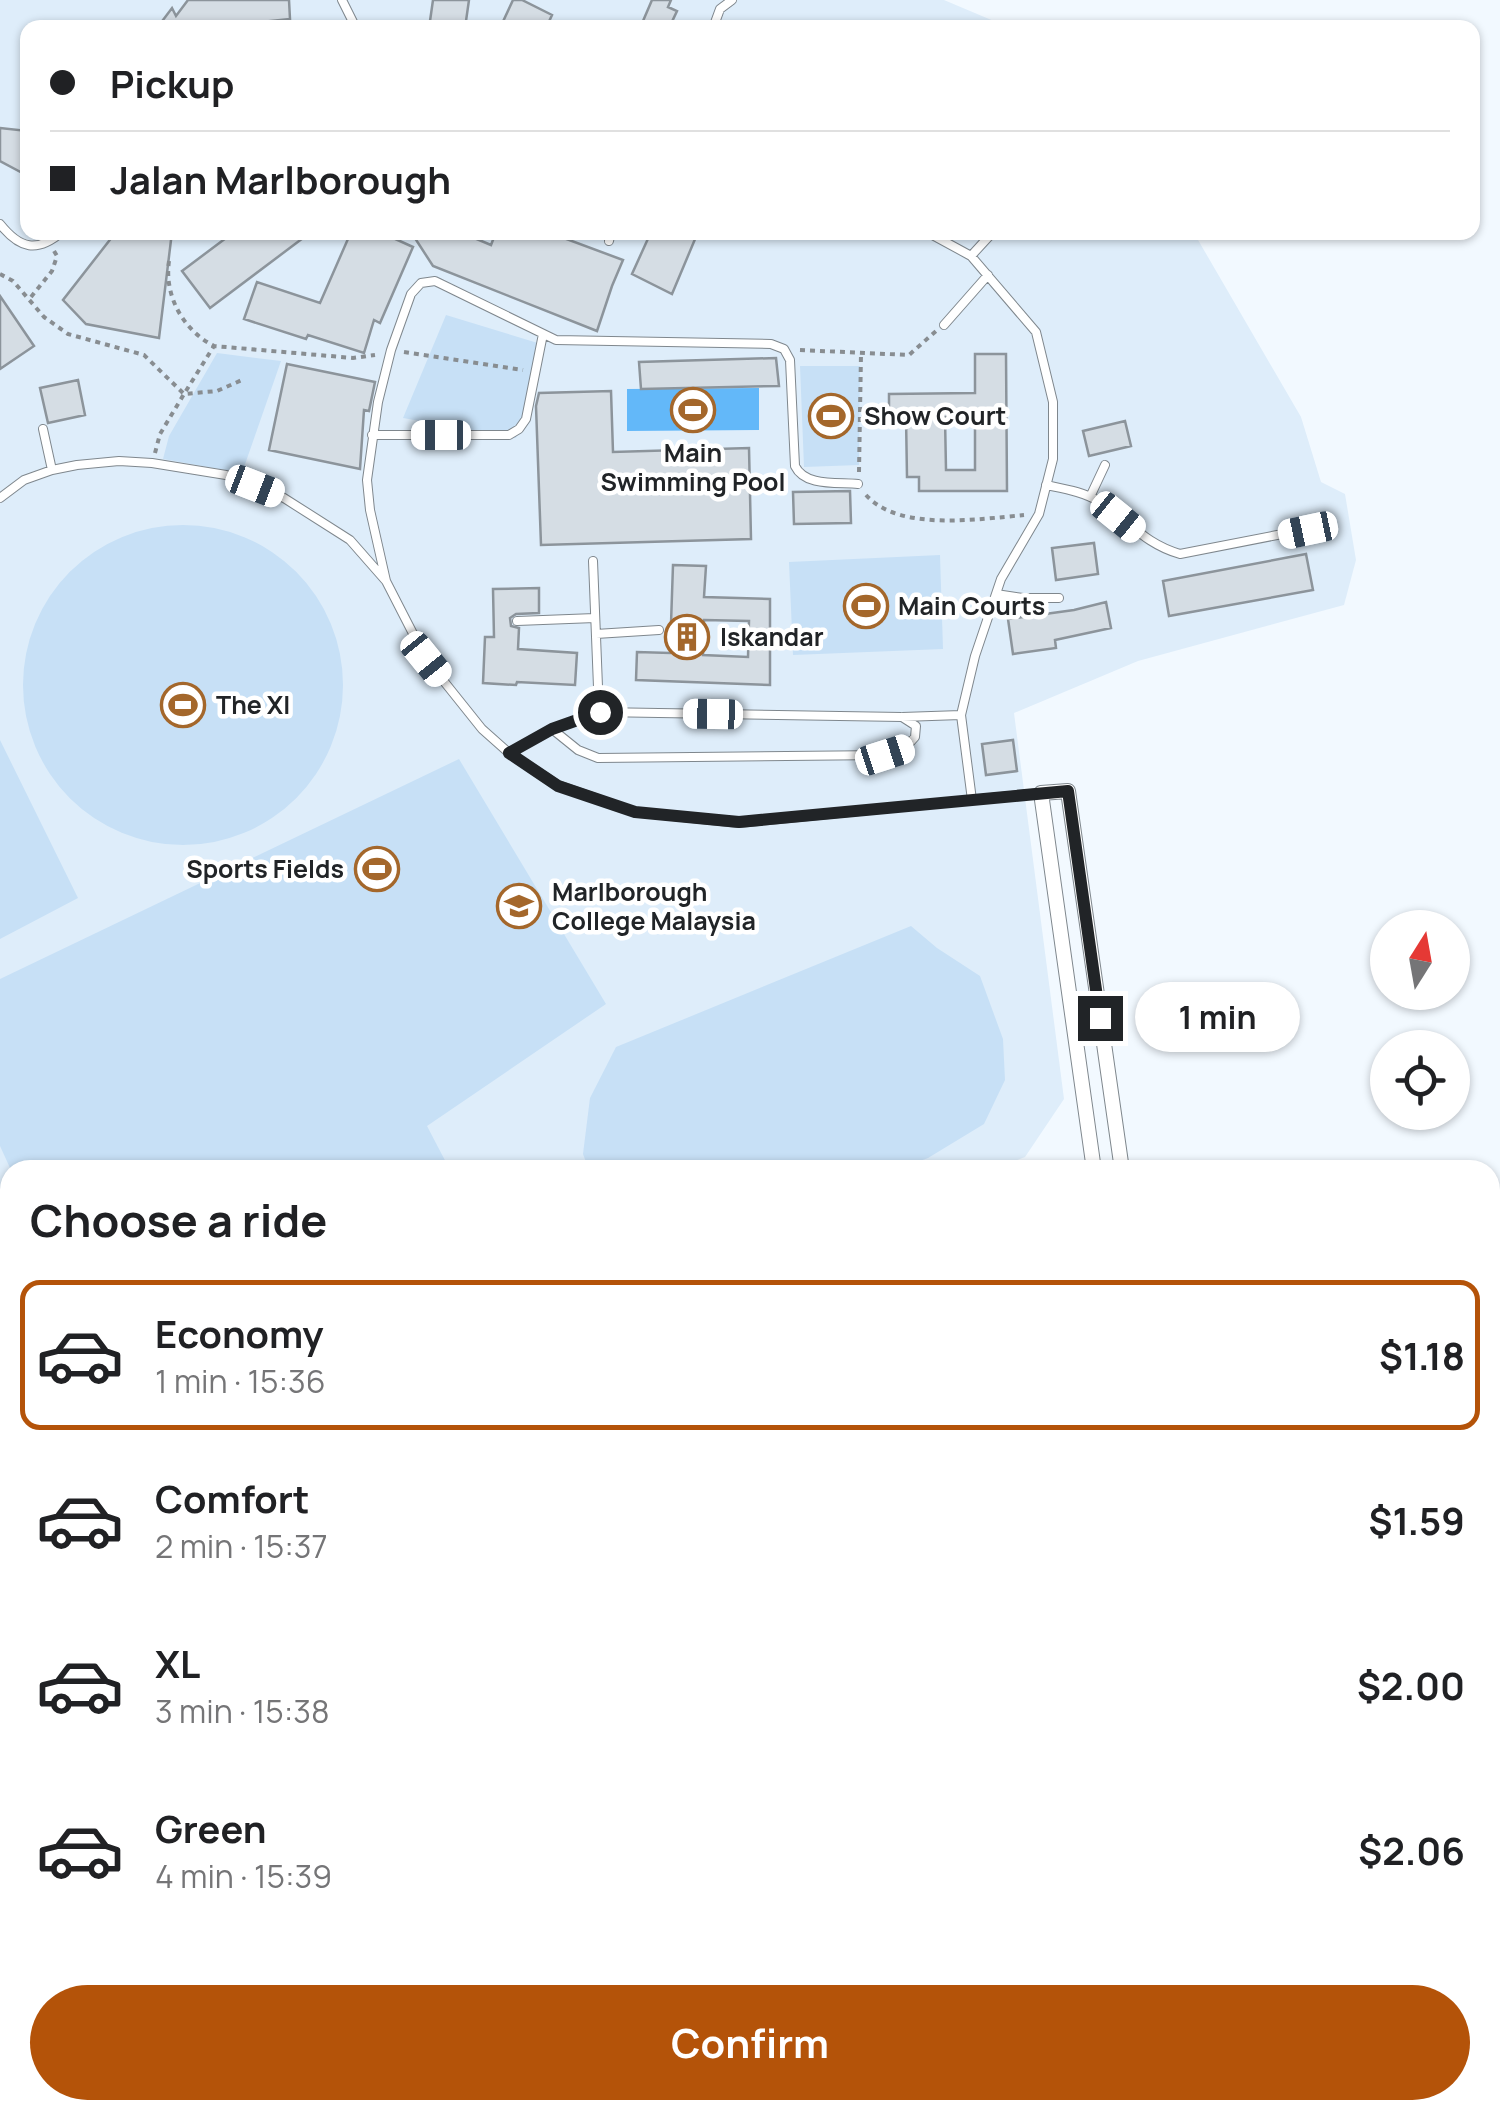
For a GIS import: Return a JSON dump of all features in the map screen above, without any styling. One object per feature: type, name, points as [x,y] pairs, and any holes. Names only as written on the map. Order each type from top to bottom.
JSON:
[{"type":"street","points":[[1093,1160],[1041,793],[1068,791],[1121,1160]]},
{"type":"lane","points":[[716,20],[720,9],[732,0]]},
{"type":"lane","points":[[0,224],[12,239],[40,246],[52,240]]},
{"type":"lane","points":[[941,240],[971,256],[1036,332],[1053,402],[1053,458],[1039,514],[1001,579],[975,656],[961,714],[972,800]]},
{"type":"lane","points":[[971,256],[986,240]]},
{"type":"lane","points":[[944,325],[988,275]]},
{"type":"lane","points":[[386,581],[367,480],[372,435],[391,350],[411,294],[420,283],[435,281],[556,340],[771,344],[784,350],[790,360],[795,466],[800,475],[811,480],[858,484]]},
{"type":"lane","points":[[372,435],[509,436],[526,420],[543,334]]},
{"type":"lane","points":[[44,429],[52,470]]},
{"type":"lane","points":[[0,498],[24,480],[52,470],[119,462],[226,475],[284,498],[350,540],[386,581],[426,659],[482,728],[509,753],[558,786],[635,812],[739,822],[1041,793]]},
{"type":"lane","points":[[1090,497],[1105,465]]},
{"type":"lane","points":[[1046,485],[1081,492],[1160,548],[1180,554],[1308,530]]},
{"type":"lane","points":[[593,561],[600,712]]},
{"type":"lane","points":[[996,594],[1059,598]]},
{"type":"lane","points":[[517,621],[596,618]]},
{"type":"lane","points":[[596,634],[659,630]]},
{"type":"lane","points":[[509,753],[552,729],[600,712],[902,717],[961,714]]},
{"type":"lane","points":[[552,729],[578,750],[598,758],[885,755],[906,748],[915,737],[916,726],[902,717]]},
{"type":"path","points":[[30,298],[52,271],[57,256],[50,242]]},
{"type":"path","points":[[169,262],[167,276],[172,299],[182,318],[200,339],[214,346],[353,358],[391,350],[535,372]]},
{"type":"path","points":[[0,274],[13,281],[44,317],[68,334],[144,355],[184,394],[218,391],[242,380]]},
{"type":"path","points":[[784,350],[909,354],[944,325]]},
{"type":"path","points":[[152,463],[160,434],[214,346]]},
{"type":"path","points":[[861,354],[858,484],[874,504],[904,516],[956,520],[1039,514]]},
{"type":"shaded area","name":"Marlborough College Malaysia","points":[[0,0],[944,0],[991,20],[20,20],[20,240],[1198,240],[1301,417],[1321,482],[1345,494],[1356,560],[1344,605],[1138,661],[1014,713],[1064,1099],[1025,1157],[0,1160]]},
{"type":"shaded area","points":[[446,315],[541,344],[526,419],[516,438],[403,418]]},
{"type":"shaded area","points":[[217,353],[281,361],[242,473],[163,459],[169,436]]},
{"type":"shaded area","name":"Show Court","points":[[800,366],[860,366],[859,465],[804,467]]},
{"type":"shaded area","name":"The XI","points":[[183,525],[214,528],[244,537],[272,552],[296,572],[316,596],[331,624],[340,654],[340,716],[331,746],[316,774],[296,798],[272,818],[244,833],[214,842],[183,845],[152,842],[122,833],[94,818],[70,798],[50,774],[35,746],[26,716],[23,685],[26,654],[35,624],[50,596],[70,572],[94,552],[122,537],[152,528]]},
{"type":"shaded area","name":"Main Courts","points":[[940,555],[943,649],[793,655],[789,562]]},
{"type":"shaded area","points":[[0,740],[78,898],[0,939]]},
{"type":"shaded area","name":"Sports Fields","points":[[459,759],[606,1004],[427,1126],[445,1160],[6,1160],[0,1146],[0,979]]},
{"type":"shaded area","points":[[911,926],[980,976],[1003,1039],[1005,1080],[984,1124],[923,1160],[585,1160],[590,1098],[616,1047]]},
{"type":"water","name":"Main Swimming Pool","points":[[759,388],[759,430],[627,431],[627,389]]},
{"type":"building","points":[[188,0],[289,0],[290,19],[163,20],[172,8],[176,16]]},
{"type":"building","points":[[433,0],[469,0],[466,20],[430,20]]},
{"type":"building","points":[[513,0],[522,0],[552,15],[550,20],[504,20]]},
{"type":"building","points":[[652,0],[671,0],[668,7],[677,11],[673,20],[643,20]]},
{"type":"building","points":[[0,128],[20,130],[20,172],[0,161]]},
{"type":"building","points":[[110,240],[171,240],[159,338],[86,324],[63,300]]},
{"type":"building","points":[[223,240],[300,240],[210,308],[182,271]]},
{"type":"building","points":[[348,240],[398,240],[413,247],[380,323],[374,320],[364,353],[244,319],[257,282],[320,303]]},
{"type":"building","points":[[416,240],[479,240],[491,245],[493,240],[569,240],[623,260],[597,331],[433,266]]},
{"type":"building","points":[[647,240],[695,240],[672,294],[632,274]]},
{"type":"building","points":[[0,296],[34,346],[0,369]]},
{"type":"building","points":[[975,354],[1006,354],[1007,491],[919,491],[919,477],[907,477],[906,417],[889,418],[889,394],[975,393]],"holes":[[[945,417],[975,417],[975,470],[946,470]]]},
{"type":"building","points":[[776,358],[779,386],[641,389],[639,362]]},
{"type":"building","points":[[287,364],[375,382],[369,411],[364,410],[360,469],[269,450]]},
{"type":"building","points":[[78,380],[85,415],[48,423],[40,388]]},
{"type":"building","points":[[611,391],[613,452],[749,448],[751,539],[541,545],[536,406],[539,393]]},
{"type":"building","points":[[1125,421],[1131,446],[1089,456],[1083,431]]},
{"type":"building","points":[[850,491],[851,523],[794,524],[793,492]]},
{"type":"building","points":[[1094,543],[1098,574],[1056,580],[1052,548]]},
{"type":"building","points":[[1306,554],[1313,590],[1169,616],[1163,581]]},
{"type":"building","name":"Iskandar","points":[[673,565],[706,566],[704,597],[770,599],[770,685],[636,680],[637,652],[670,653]],"holes":[[[704,620],[749,621],[748,657],[703,655]]]},
{"type":"building","points":[[539,588],[539,613],[510,618],[511,626],[519,628],[518,649],[577,653],[575,685],[483,683],[485,637],[494,637],[493,589]]},
{"type":"building","points":[[1106,602],[1111,628],[1055,640],[1056,648],[1013,654],[1008,619]]},
{"type":"building","points":[[1013,740],[1017,771],[986,775],[982,744]]},
{"type":"place","name":"Main Swimming Pool","points":[[693,410]]},
{"type":"place","name":"Show Court","points":[[831,416]]},
{"type":"place","name":"Main Courts","points":[[866,606]]},
{"type":"place","name":"Iskandar","points":[[687,637]]},
{"type":"place","name":"The XI","points":[[183,705]]},
{"type":"place","name":"Sports Fields","points":[[377,869]]},
{"type":"place","name":"Marlborough College Malaysia","points":[[519,906]]},
{"type":"route","points":[[600,712],[552,729],[509,753],[558,786],[635,812],[739,822],[1068,791],[1100,1018]]}]
